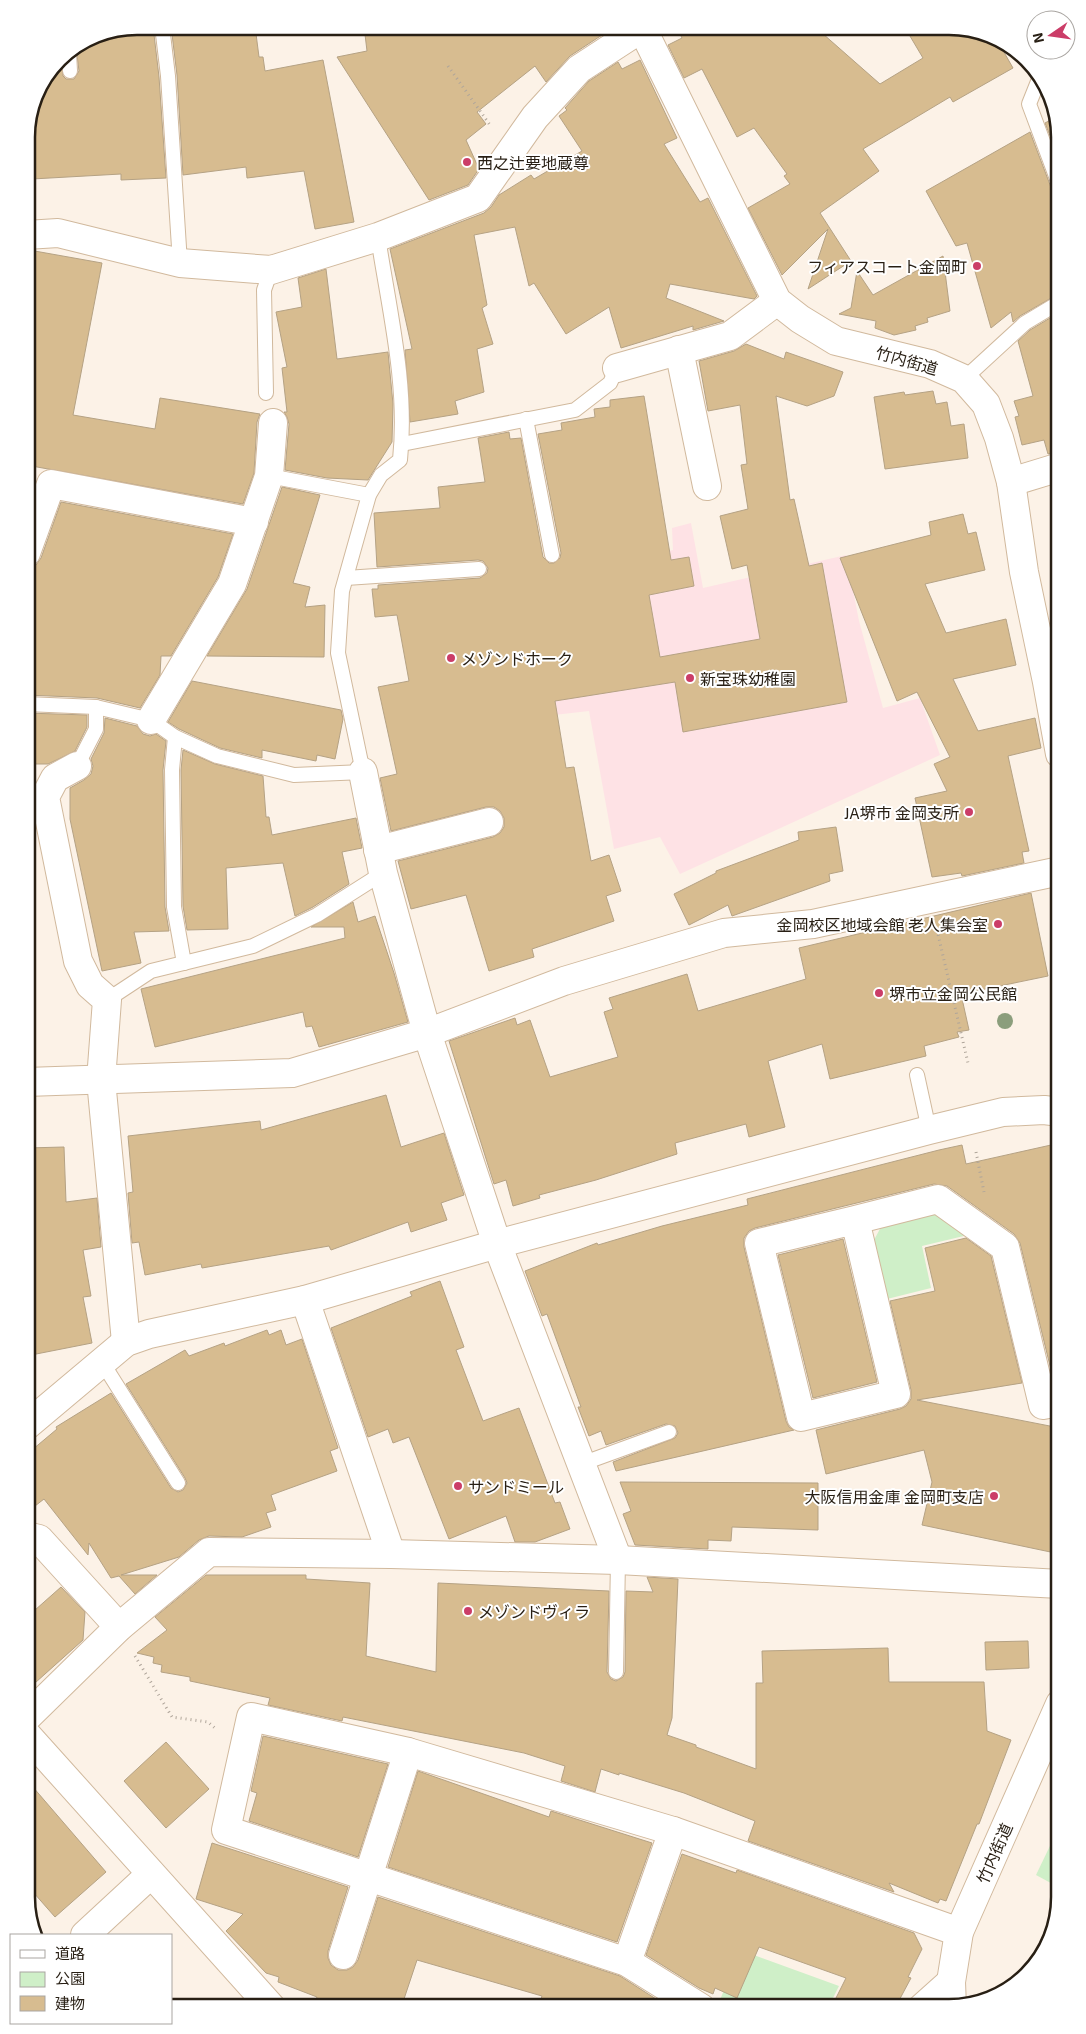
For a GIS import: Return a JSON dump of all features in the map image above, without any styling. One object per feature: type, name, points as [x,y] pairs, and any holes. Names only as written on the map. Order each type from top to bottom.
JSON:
[{"type":"street","points":[[35,234],[58,233],[180,263],[271,270],[378,237],[478,198],[534,117],[579,69],[630,35]]},
{"type":"street","name":"竹内街道","points":[[646,35],[777,301],[800,319],[836,341],[930,364],[964,379],[986,404],[999,438],[1011,482],[1024,572],[1051,704]]},
{"type":"street","points":[[617,368],[730,336],[777,301]]},
{"type":"street","points":[[679,350],[708,486]]},
{"type":"street","points":[[151,720],[232,584],[269,476],[273,423]]},
{"type":"street","points":[[1011,482],[1051,470]]},
{"type":"street","points":[[35,528],[51,484],[254,522]]},
{"type":"street","points":[[77,766],[55,778],[45,797],[78,961],[90,985],[107,1000],[101,1080],[126,1342]]},
{"type":"street","points":[[362,772],[381,862],[427,1033],[497,1244],[618,1560]]},
{"type":"street","points":[[381,862],[489,822]]},
{"type":"street","points":[[35,1082],[292,1074],[427,1033],[564,981],[724,933],[813,924],[1051,872]]},
{"type":"street","points":[[35,1418],[126,1342],[149,1334],[305,1300],[497,1244],[969,1120],[1003,1112],[1051,1111]]},
{"type":"street","points":[[855,1220],[896,1394],[801,1417],[758,1243],[938,1199],[1005,1247],[1043,1406],[1051,1404]]},
{"type":"street","points":[[305,1300],[391,1554]]},
{"type":"street","points":[[35,1538],[39,1539],[120,1627]]},
{"type":"street","points":[[35,1709],[120,1627],[209,1552],[391,1554],[618,1560],[1051,1584]]},
{"type":"street","points":[[687,1999],[627,1962],[367,1878],[226,1830],[251,1717],[408,1752],[673,1831],[959,1932]]},
{"type":"street","name":"竹内街道","points":[[951,1995],[959,1932],[1051,1724]]},
{"type":"street","points":[[35,1744],[264,1999]]},
{"type":"street","points":[[343,1955],[408,1752]]},
{"type":"street","points":[[627,1962],[673,1831]]},
{"type":"street","points":[[86,1934],[152,1874]]},
{"type":"lane","points":[[163,35],[168,76],[180,263]]},
{"type":"lane","points":[[69,61],[70,71]]},
{"type":"lane","points":[[1036,85],[1028,104],[1051,164]]},
{"type":"lane","points":[[35,704],[96,707],[151,720],[175,737],[217,756],[294,776],[362,772],[338,653],[342,591],[369,495],[381,475],[400,460],[402,444],[401,382],[378,237]]},
{"type":"lane","points":[[266,393],[264,290],[271,270]]},
{"type":"lane","points":[[964,379],[1025,324],[1051,308]]},
{"type":"lane","points":[[402,444],[575,410],[610,383],[617,368]]},
{"type":"lane","points":[[526,419],[552,555]]},
{"type":"lane","points":[[269,476],[369,495]]},
{"type":"lane","points":[[346,578],[479,569]]},
{"type":"lane","points":[[77,766],[96,729],[96,707]]},
{"type":"lane","points":[[175,737],[172,770],[174,907],[184,963]]},
{"type":"lane","points":[[107,1000],[150,971],[253,946],[317,915],[381,862]]},
{"type":"lane","points":[[917,1075],[929,1130]]},
{"type":"lane","points":[[102,1362],[178,1483]]},
{"type":"lane","points":[[581,1464],[669,1432]]},
{"type":"lane","points":[[616,1672],[618,1560]]},
{"type":"path","points":[[448,66],[509,152]]},
{"type":"path","points":[[930,899],[968,1063]]},
{"type":"path","points":[[969,1120],[995,1239]]},
{"type":"path","points":[[120,1627],[172,1717],[208,1722],[242,1754]]},
{"type":"shaded area","points":[[691,523],[703,588],[846,555],[859,621],[883,708],[920,698],[940,755],[680,874],[660,837],[614,849],[589,711],[519,719],[616,563],[673,550],[672,528]]},
{"type":"green space","points":[[938,1213],[968,1235],[922,1246],[931,1288],[887,1299],[874,1240],[881,1227]]},
{"type":"green space","points":[[1051,1844],[1051,1883],[1036,1875]]},
{"type":"green space","points":[[740,1950],[839,1986],[832,1999],[720,1999]]},
{"type":"building","points":[[130,35],[154,35],[166,178],[121,180],[121,174],[35,179],[35,130],[38,110],[45,92],[62,68],[63,76],[66,79],[74,79],[79,71],[77,54],[98,43],[110,38]]},
{"type":"building","points":[[172,35],[256,35],[259,57],[263,57],[265,71],[323,60],[354,222],[315,229],[304,171],[247,178],[246,167],[183,175],[177,75]]},
{"type":"building","points":[[365,35],[602,35],[570,56],[546,82],[535,66],[477,112],[486,124],[466,140],[479,169],[468,185],[429,200],[337,57],[367,51]]},
{"type":"building","points":[[680,35],[824,35],[880,84],[923,58],[909,35],[956,35],[982,40],[1003,50],[1013,68],[953,102],[950,97],[863,149],[879,171],[820,213],[851,261],[808,289],[828,229],[782,275],[748,208],[790,184],[784,176],[787,174],[754,128],[737,137],[702,69],[684,78],[668,45],[682,38]]},
{"type":"building","points":[[640,60],[677,138],[664,144],[700,202],[708,198],[757,296],[754,299],[670,284],[666,298],[724,321],[693,330],[693,326],[621,348],[609,307],[566,334],[534,283],[529,286],[515,227],[474,235],[487,305],[482,308],[493,344],[477,349],[484,392],[455,401],[458,414],[410,422],[405,350],[412,349],[390,249],[484,213],[491,207],[499,195],[531,175],[534,179],[582,151],[559,116],[567,110],[565,108],[589,81],[618,62],[622,69]]},
{"type":"building","points":[[1050,121],[1051,138],[1045,123]]},
{"type":"building","points":[[1030,132],[1051,187],[1051,298],[1013,322],[1011,312],[991,328],[967,243],[956,246],[926,191]]},
{"type":"building","points":[[35,251],[102,263],[73,415],[155,429],[160,398],[260,414],[257,422],[254,473],[243,504],[35,467]]},
{"type":"building","points":[[943,256],[950,311],[927,318],[928,322],[915,326],[916,330],[894,335],[875,328],[876,321],[839,314],[851,308],[857,271],[873,295]]},
{"type":"building","points":[[326,269],[337,359],[388,352],[393,404],[392,442],[368,480],[327,478],[285,470],[289,424],[284,412],[287,412],[282,368],[287,367],[276,312],[302,307],[298,278]]},
{"type":"building","points":[[1051,317],[1051,454],[1048,454],[1044,440],[1022,445],[1015,417],[1019,416],[1014,401],[1033,396],[1018,341],[1030,330]]},
{"type":"building","points":[[746,344],[784,359],[786,352],[843,372],[834,396],[807,406],[776,396],[790,500],[794,499],[809,566],[822,563],[847,702],[683,732],[675,682],[555,701],[566,768],[574,767],[591,861],[609,855],[621,891],[606,896],[614,921],[532,949],[534,957],[489,971],[466,895],[411,909],[398,861],[493,837],[500,833],[504,827],[504,818],[500,811],[494,807],[486,807],[391,831],[380,778],[397,774],[378,687],[409,681],[397,615],[375,617],[372,589],[378,589],[378,585],[480,578],[487,573],[488,568],[483,561],[478,560],[377,567],[374,513],[440,508],[438,487],[485,482],[478,438],[509,432],[510,439],[521,438],[543,557],[549,563],[554,563],[560,558],[561,553],[538,434],[562,430],[561,423],[595,417],[594,409],[610,407],[610,400],[644,396],[671,560],[689,557],[694,586],[649,595],[660,657],[760,639],[747,565],[732,569],[720,516],[748,509],[741,465],[747,464],[740,405],[708,411],[699,361],[734,351]]},
{"type":"building","points":[[933,391],[936,404],[947,402],[951,426],[964,424],[968,458],[885,469],[874,397],[904,392],[905,395]]},
{"type":"building","points":[[282,487],[320,495],[293,583],[310,587],[305,607],[325,605],[324,657],[207,656],[247,589]]},
{"type":"building","points":[[61,502],[233,534],[218,577],[171,656],[161,656],[160,675],[140,708],[97,698],[35,695],[35,565],[41,558]]},
{"type":"building","points":[[963,514],[968,534],[976,532],[985,570],[925,584],[946,633],[1006,619],[1016,665],[953,679],[978,731],[1035,718],[1041,748],[1008,756],[1029,851],[1022,852],[1024,863],[962,876],[961,873],[932,877],[915,798],[947,791],[934,764],[950,757],[917,692],[897,701],[840,558],[931,535],[929,522]]},
{"type":"building","points":[[192,681],[341,710],[343,719],[335,759],[317,755],[316,761],[262,750],[262,758],[220,748],[179,729],[168,722]]},
{"type":"building","points":[[35,713],[87,715],[87,727],[75,751],[48,764],[35,764]]},
{"type":"building","points":[[105,718],[137,726],[143,734],[150,736],[156,734],[166,741],[163,770],[165,907],[169,931],[134,932],[141,963],[102,971],[70,819],[70,788],[91,774],[93,766],[91,759],[104,733]]},
{"type":"building","points":[[183,750],[215,764],[263,776],[266,817],[269,817],[272,835],[356,818],[362,848],[342,852],[349,884],[295,916],[283,863],[226,868],[228,929],[187,930],[183,906],[181,770]]},
{"type":"building","points":[[836,827],[843,871],[829,874],[830,881],[732,916],[728,905],[689,925],[674,894],[716,873],[716,871],[799,840],[798,832]]},
{"type":"building","points":[[1031,893],[1048,976],[961,994],[969,1030],[957,1032],[959,1037],[924,1046],[926,1056],[830,1079],[822,1044],[768,1061],[785,1127],[749,1137],[746,1124],[675,1143],[677,1154],[596,1180],[539,1195],[540,1198],[513,1206],[506,1180],[494,1184],[449,1041],[515,1018],[517,1025],[530,1020],[550,1077],[618,1057],[604,1012],[613,1009],[609,998],[687,974],[698,1011],[806,979],[799,948]]},
{"type":"building","points":[[353,902],[358,922],[375,916],[408,1022],[319,1047],[312,1026],[306,1027],[303,1012],[155,1047],[141,989],[345,938],[344,927],[311,927]]},
{"type":"building","points":[[386,1095],[401,1147],[444,1133],[464,1195],[441,1203],[447,1220],[411,1232],[408,1222],[331,1250],[329,1246],[202,1268],[201,1264],[145,1275],[139,1242],[132,1243],[128,1193],[133,1192],[128,1136],[260,1121],[261,1130]]},
{"type":"building","points":[[962,1145],[966,1164],[1051,1145],[1051,1370],[1020,1243],[1014,1234],[947,1186],[934,1184],[749,1231],[744,1238],[744,1247],[786,1421],[789,1427],[794,1430],[616,1471],[613,1462],[675,1438],[678,1433],[675,1426],[666,1424],[606,1445],[601,1431],[589,1436],[578,1407],[581,1407],[547,1314],[542,1316],[525,1271],[597,1243],[598,1245],[662,1226],[748,1205],[747,1199],[939,1150]]},
{"type":"building","points":[[64,1147],[66,1202],[97,1198],[101,1247],[83,1250],[91,1296],[83,1297],[92,1343],[35,1354],[35,1148]]},
{"type":"building","points":[[966,1238],[991,1256],[1022,1383],[917,1400],[1051,1426],[1051,1552],[922,1525],[932,1482],[924,1450],[826,1474],[816,1430],[900,1409],[906,1406],[911,1399],[911,1390],[890,1301],[935,1291],[925,1248]]},
{"type":"building","points":[[843,1239],[877,1382],[813,1398],[778,1255]]},
{"type":"building","points":[[440,1281],[464,1347],[456,1350],[483,1421],[519,1408],[555,1503],[560,1502],[570,1529],[535,1542],[515,1542],[506,1516],[449,1539],[409,1437],[393,1443],[388,1429],[368,1437],[331,1328],[412,1296],[410,1292]]},
{"type":"building","points":[[267,1330],[269,1335],[281,1330],[286,1345],[302,1339],[338,1448],[330,1451],[337,1471],[271,1495],[276,1510],[266,1513],[271,1527],[242,1537],[209,1536],[199,1540],[179,1557],[121,1575],[157,1575],[135,1594],[119,1576],[111,1578],[89,1543],[88,1555],[44,1499],[35,1506],[35,1447],[57,1429],[56,1427],[111,1393],[171,1488],[178,1492],[183,1490],[187,1483],[185,1478],[126,1384],[185,1350],[189,1356],[224,1343],[225,1346]]},
{"type":"building","points":[[620,1482],[818,1483],[818,1530],[732,1527],[731,1541],[708,1540],[708,1549],[635,1545],[623,1514],[631,1511]]},
{"type":"building","points":[[206,1575],[306,1575],[306,1579],[370,1583],[366,1656],[436,1672],[438,1583],[609,1591],[607,1672],[611,1679],[616,1681],[623,1677],[625,1672],[626,1591],[653,1592],[647,1577],[678,1579],[672,1718],[667,1735],[756,1769],[756,1683],[763,1683],[762,1651],[888,1648],[889,1682],[984,1682],[987,1731],[1011,1740],[979,1824],[977,1824],[946,1901],[940,1899],[938,1903],[889,1883],[894,1892],[748,1841],[755,1821],[684,1793],[619,1773],[619,1775],[601,1769],[595,1792],[561,1781],[565,1766],[524,1753],[343,1717],[342,1721],[268,1705],[270,1698],[190,1681],[190,1677],[161,1672],[162,1665],[153,1663],[154,1657],[137,1653],[167,1630],[155,1617]]},
{"type":"building","points":[[61,1587],[85,1612],[83,1640],[35,1683],[35,1610]]},
{"type":"building","points":[[1028,1641],[1029,1668],[986,1670],[985,1642]]},
{"type":"building","points":[[263,1736],[388,1764],[358,1857],[249,1821],[257,1793],[251,1791]]},
{"type":"building","points":[[166,1742],[209,1789],[166,1828],[124,1781]]},
{"type":"building","points":[[418,1771],[549,1817],[551,1811],[652,1843],[617,1942],[388,1867]]},
{"type":"building","points":[[35,1789],[106,1872],[55,1917],[35,1894]]},
{"type":"building","points":[[212,1843],[348,1887],[328,1951],[331,1965],[338,1970],[347,1970],[353,1967],[358,1960],[378,1897],[620,1976],[656,1999],[541,1999],[542,1996],[417,1960],[404,1999],[316,1999],[317,1997],[278,1982],[279,1977],[266,1973],[226,1931],[243,1914],[196,1899]]},
{"type":"building","points":[[682,1854],[736,1873],[737,1870],[914,1933],[922,1949],[908,1977],[911,1978],[900,1999],[836,1999],[846,1978],[759,1947],[737,1998],[715,1988],[713,1994],[699,1988],[646,1955]]},
{"type":"place","name":"西之辻要地蔵尊","points":[[467,162]]},
{"type":"place","name":"フィアスコート金岡町","points":[[977,266]]},
{"type":"place","name":"メゾンドホーク","points":[[451,658]]},
{"type":"place","name":"新宝珠幼稚園","points":[[690,678]]},
{"type":"place","name":"JA堺市 金岡支所","points":[[969,812]]},
{"type":"place","name":"金岡校区地域会館 老人集会室","points":[[998,924]]},
{"type":"place","name":"堺市立金岡公民館","points":[[879,993]]},
{"type":"place","name":"サンドミール","points":[[458,1486]]},
{"type":"place","name":"大阪信用金庫 金岡町支店","points":[[994,1496]]},
{"type":"place","name":"メゾンドヴィラ","points":[[468,1611]]}]
